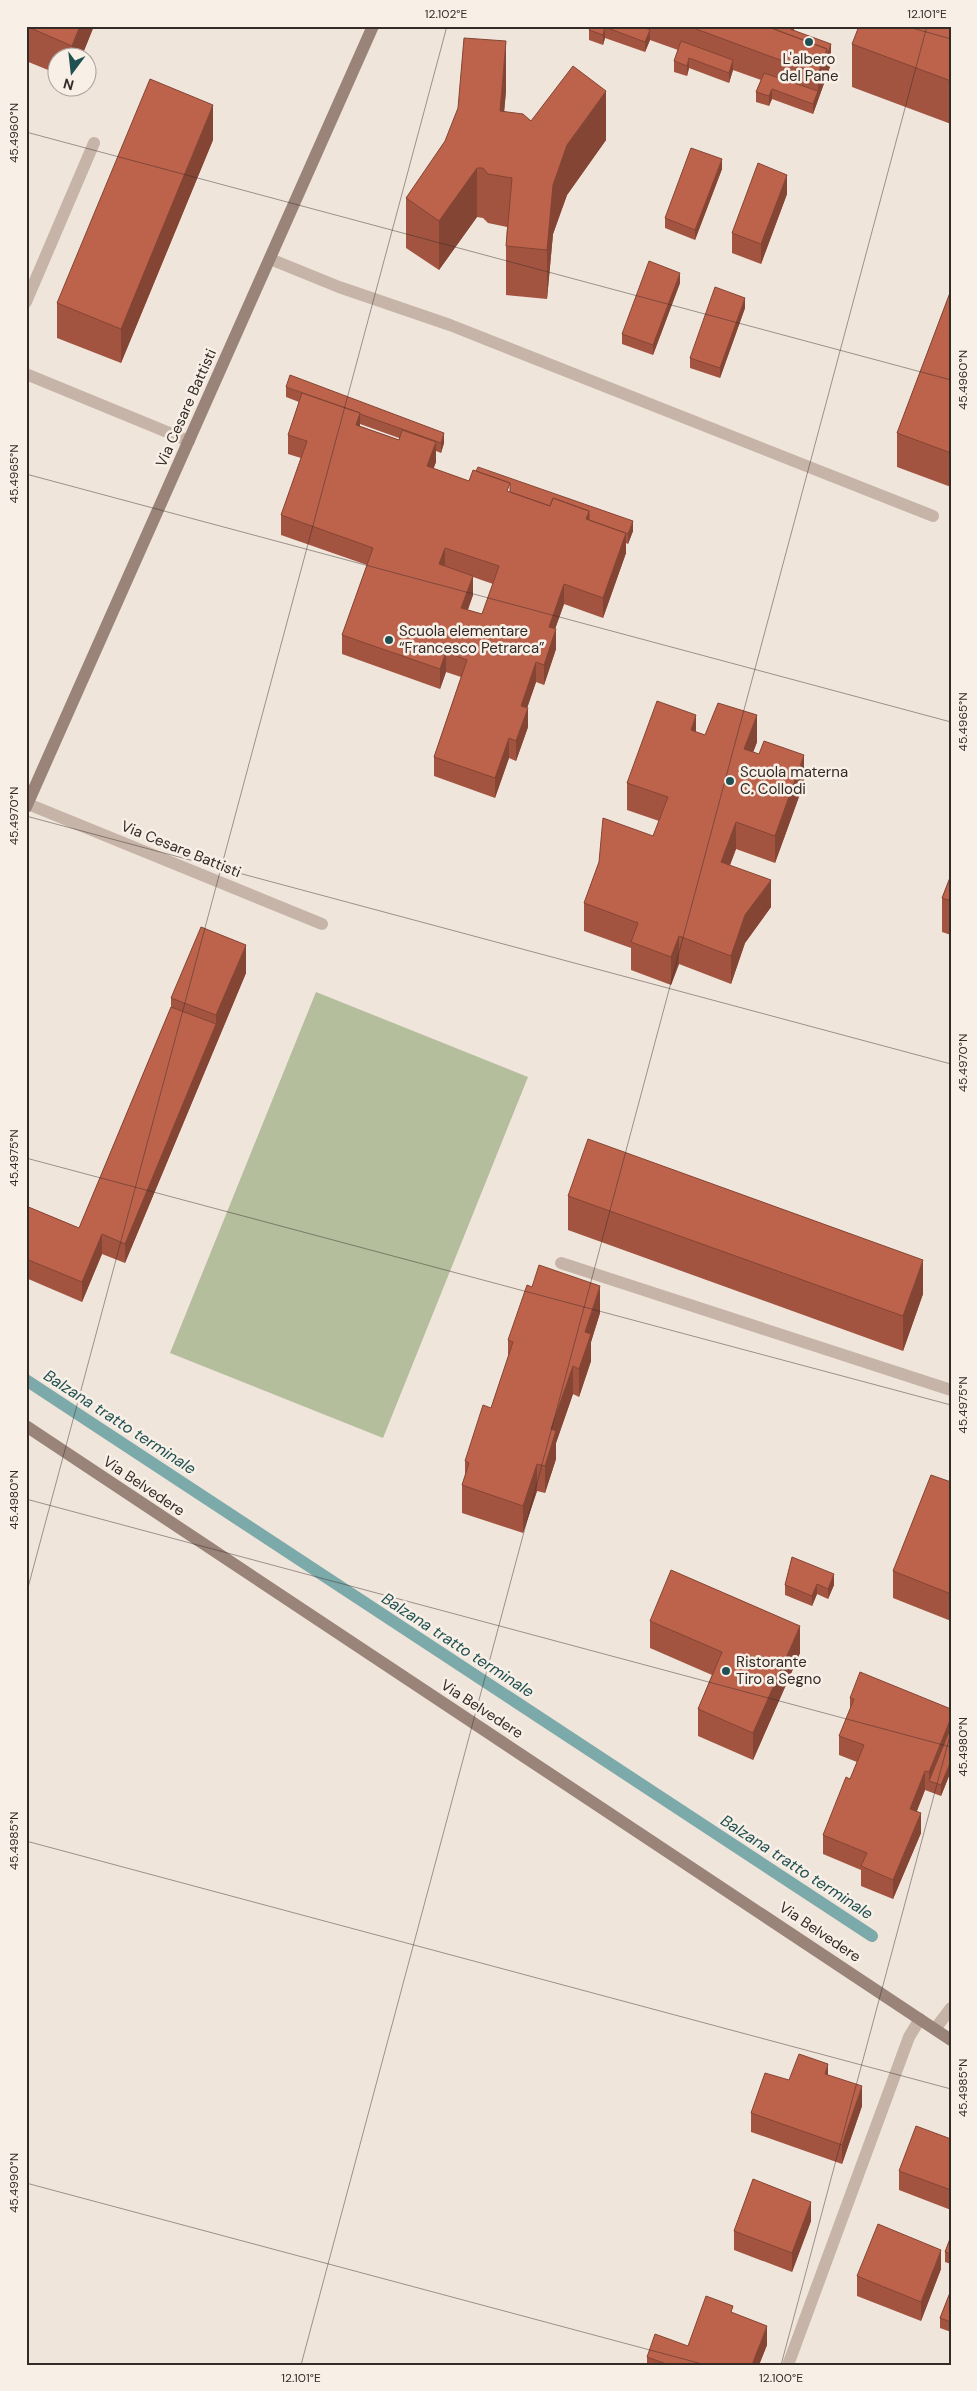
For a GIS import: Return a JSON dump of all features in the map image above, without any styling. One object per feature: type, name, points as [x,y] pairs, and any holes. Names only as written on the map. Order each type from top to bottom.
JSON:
[{"type":"street","name":"Via Cesare Battisti","points":[[322,924],[27,806],[373,26]]},
{"type":"street","points":[[26,302],[94,143]]},
{"type":"street","points":[[270,259],[339,287],[450,325],[933,516]]},
{"type":"street","points":[[26,374],[189,441]]},
{"type":"street","points":[[561,1263],[951,1390]]},
{"type":"street","name":"Via Belvedere","points":[[26,1426],[951,2040]]},
{"type":"street","points":[[935,2029],[951,2008]]},
{"type":"street","points":[[788,2365],[909,2037],[920,2019]]},
{"type":"green space","points":[[316,992],[528,1077],[383,1438],[170,1353]]},
{"type":"building","points":[[26,26],[80,26],[72,46]]},
{"type":"building","points":[[591,26],[640,26],[650,30],[645,42],[605,27],[603,35],[589,30]]},
{"type":"building","points":[[688,26],[766,26],[827,49],[818,74]]},
{"type":"building","points":[[766,26],[791,26],[790,29],[831,44],[827,57],[827,49]]},
{"type":"building","points":[[859,26],[951,26],[951,81],[852,44]]},
{"type":"building","points":[[464,38],[506,41],[500,111],[523,114],[531,121],[573,66],[606,91],[567,145],[553,185],[547,250],[506,246],[512,178],[488,174],[483,168],[477,168],[439,221],[406,198],[445,141],[458,108]]},
{"type":"building","points":[[681,41],[733,60],[729,73],[689,58],[687,66],[674,61]]},
{"type":"building","points":[[764,73],[818,91],[813,104],[772,89],[769,96],[756,92]]},
{"type":"building","points":[[150,79],[213,105],[121,329],[57,303]]},
{"type":"building","points":[[691,148],[722,159],[695,230],[665,218]]},
{"type":"building","points":[[758,163],[787,175],[761,244],[732,233]]},
{"type":"building","points":[[649,261],[680,273],[653,345],[622,334]]},
{"type":"building","points":[[715,287],[745,298],[720,368],[690,358]]},
{"type":"building","points":[[951,290],[951,453],[897,433]]},
{"type":"building","points":[[290,375],[444,433],[441,443],[286,387]]},
{"type":"building","points":[[302,393],[360,413],[356,425],[399,440],[402,430],[436,442],[427,466],[469,481],[473,470],[510,483],[507,491],[550,506],[553,498],[589,511],[586,519],[626,533],[603,598],[564,584],[549,627],[556,629],[544,665],[536,662],[521,706],[528,708],[516,741],[509,738],[495,778],[434,757],[467,660],[446,652],[440,669],[342,635],[373,548],[281,515],[307,441],[288,435]],"holes":[[[445,548],[499,566],[482,614],[461,608],[473,576],[439,564]]]},
{"type":"building","points":[[478,467],[633,521],[628,534],[589,520],[589,511],[553,498],[550,506],[510,492],[510,483],[476,471]]},
{"type":"building","points":[[657,701],[696,715],[691,730],[705,735],[718,703],[757,715],[744,749],[759,754],[764,741],[804,755],[775,836],[736,822],[721,862],[771,880],[745,915],[731,956],[679,936],[671,957],[631,942],[638,923],[584,903],[599,862],[603,818],[653,836],[668,797],[627,783]]},
{"type":"building","points":[[951,875],[951,901],[942,898]]},
{"type":"building","points":[[201,927],[246,945],[216,1015],[171,998]]},
{"type":"building","points":[[171,1007],[216,1024],[125,1244],[102,1234],[82,1282],[26,1259],[26,1206],[79,1228]]},
{"type":"building","points":[[588,1139],[923,1260],[903,1316],[568,1196]]},
{"type":"building","points":[[539,1265],[600,1286],[585,1332],[591,1334],[579,1369],[573,1366],[551,1429],[556,1431],[545,1466],[537,1464],[523,1506],[462,1485],[469,1463],[465,1461],[483,1405],[491,1408],[513,1342],[508,1340],[527,1285],[532,1287]]},
{"type":"building","points":[[931,1475],[951,1482],[951,1594],[893,1571]]},
{"type":"building","points":[[792,1557],[834,1574],[828,1589],[817,1584],[812,1596],[785,1585]]},
{"type":"building","points":[[671,1570],[800,1626],[753,1733],[698,1709],[722,1652],[650,1621]]},
{"type":"building","points":[[860,1672],[951,1709],[951,1718],[929,1772],[925,1771],[910,1809],[921,1813],[893,1880],[861,1866],[867,1853],[823,1835],[846,1777],[850,1779],[864,1745],[839,1736],[854,1699],[850,1698]]},
{"type":"building","points":[[951,1727],[951,1761],[941,1785],[929,1781]]},
{"type":"building","points":[[799,2054],[828,2064],[825,2074],[862,2086],[842,2145],[751,2113],[765,2073],[789,2080]]},
{"type":"building","points":[[916,2126],[951,2139],[951,2190],[899,2171]]},
{"type":"building","points":[[753,2179],[811,2202],[792,2253],[734,2231]]},
{"type":"building","points":[[878,2224],[941,2250],[921,2302],[857,2276]]},
{"type":"building","points":[[951,2236],[951,2254],[945,2252]]},
{"type":"building","points":[[951,2290],[951,2322],[940,2318]]},
{"type":"building","points":[[706,2296],[733,2306],[731,2312],[767,2326],[752,2365],[669,2365],[647,2357],[655,2334],[688,2346]]},
{"type":"waterway","name":"Balzana tratto terminale","points":[[26,1380],[872,1936]]},
{"type":"place","name":"L'albero del Pane","points":[[809,42]]},
{"type":"place","name":"Scuola elementare “Francesco Petrarca”","points":[[389,640]]},
{"type":"place","name":"Scuola materna C. Collodi","points":[[730,781]]},
{"type":"place","name":"Ristorante Tiro a Segno","points":[[726,1671]]}]
